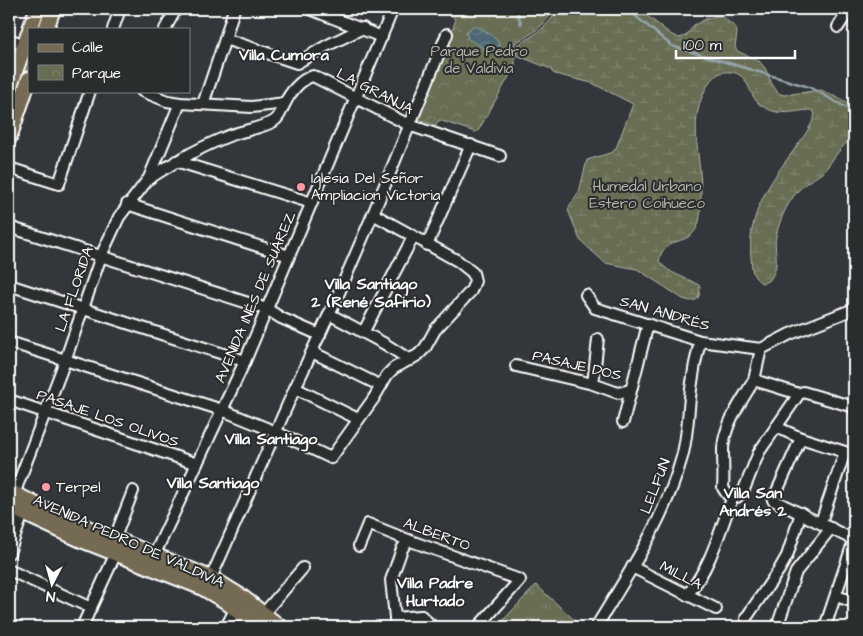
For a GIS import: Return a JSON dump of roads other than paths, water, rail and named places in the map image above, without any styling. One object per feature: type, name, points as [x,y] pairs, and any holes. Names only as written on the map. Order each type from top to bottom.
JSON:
[{"type":"main road","points":[[31,28],[37,9]]},
{"type":"main road","points":[[46,28],[53,9]]},
{"type":"main road","points":[[9,89],[28,38]]},
{"type":"main road","points":[[9,138],[28,82]]},
{"type":"main road","name":"AVENIDA PEDRO DE VALDIVIA","points":[[10,497],[27,508],[115,547],[211,578],[242,596],[261,621]]},
{"type":"main road","name":"AVENIDA PEDRO DE VALDIVIA","points":[[152,560],[201,587],[235,609],[280,627]]},
{"type":"street","points":[[112,28],[120,9]]},
{"type":"street","points":[[165,28],[176,9]]},
{"type":"street","points":[[202,104],[226,39],[234,9]]},
{"type":"street","points":[[310,9],[363,28],[382,37]]},
{"type":"street","name":"AVENIDA INÉS DE SUÁREZ","points":[[152,560],[245,361],[394,9]]},
{"type":"street","points":[[838,28],[850,9]]},
{"type":"street","points":[[226,39],[298,63],[326,46],[363,28]]},
{"type":"street","points":[[211,578],[374,214],[408,125],[447,34]]},
{"type":"street","points":[[9,39],[28,38]]},
{"type":"street","name":"LA GRANJA","points":[[149,178],[203,146],[232,134],[273,122],[279,116],[295,88],[313,76],[408,125],[500,156]]},
{"type":"street","points":[[9,168],[59,184],[90,92]]},
{"type":"street","points":[[144,92],[167,101],[180,103],[252,106],[285,103]]},
{"type":"street","name":"LA FLORIDA","points":[[10,497],[65,361],[100,256],[119,217],[149,178],[180,103]]},
{"type":"street","points":[[427,245],[471,145]]},
{"type":"street","points":[[176,161],[312,203]]},
{"type":"street","points":[[128,204],[289,256]]},
{"type":"street","points":[[9,342],[222,410],[276,432],[331,458],[387,375],[394,368],[418,355],[425,348],[435,330],[471,291],[475,281],[473,273],[458,261],[374,214]]},
{"type":"street","points":[[9,227],[267,309],[281,318],[320,335]]},
{"type":"street","points":[[364,332],[413,237]]},
{"type":"street","points":[[9,285],[245,361]]},
{"type":"street","name":"SAN ANDRÉS","points":[[586,295],[594,308],[700,341],[761,349]]},
{"type":"street","points":[[800,394],[759,452],[743,492],[737,497],[727,494],[723,488],[723,449],[725,437],[732,419],[754,380],[761,349],[790,334],[854,309]]},
{"type":"street","points":[[329,314],[364,332],[410,360]]},
{"type":"street","points":[[623,422],[648,324]]},
{"type":"street","points":[[593,384],[598,339]]},
{"type":"street","name":"LELFUN","points":[[596,627],[659,519],[673,485],[682,457],[688,428],[691,389],[700,341]]},
{"type":"street","points":[[312,352],[381,386]]},
{"type":"street","name":"PASAJE DOS","points":[[516,366],[593,384],[618,393],[630,390]]},
{"type":"street","points":[[754,380],[800,394],[803,392],[854,407]]},
{"type":"street","points":[[295,388],[358,419]]},
{"type":"street","name":"PASAJE LOS OLIVOS","points":[[9,400],[197,464]]},
{"type":"street","points":[[776,426],[801,438],[845,452],[820,522]]},
{"type":"street","points":[[801,438],[773,500],[854,540],[825,627]]},
{"type":"street","points":[[82,627],[115,547],[133,491]]},
{"type":"street","points":[[687,595],[706,569],[733,496]]},
{"type":"street","points":[[9,553],[27,508]]},
{"type":"street","points":[[746,618],[783,563],[801,514]]},
{"type":"street","name":"ALBERTO","points":[[359,546],[368,524],[520,580],[478,627]]},
{"type":"street","points":[[777,627],[796,572],[832,528]]},
{"type":"street","points":[[408,540],[402,549],[392,580],[396,623],[421,616]]},
{"type":"street","name":"MILLA","points":[[632,567],[716,609]]},
{"type":"street","points":[[261,621],[302,568]]},
{"type":"street","points":[[9,570],[91,608]]},
{"type":"street","points":[[226,627],[242,596]]},
{"type":"street","points":[[836,596],[854,602]]},
{"type":"street","points":[[410,627],[421,616]]},
{"type":"street","points":[[421,616],[434,627]]},
{"type":"water","points":[[473,26],[493,36],[499,43],[498,49],[492,53],[468,39],[466,32]]},
{"type":"waterway","points":[[516,9],[521,24]]},
{"type":"waterway","points":[[627,9],[672,46],[809,87],[854,112]]},
{"type":"place","name":"Iglesia Del Señor Ampliacion Victoria","points":[[301,187]]},
{"type":"place","name":"Terpel","points":[[46,487]]},
{"type":"district","name":"Villa Cumora","points":[[284,54]]},
{"type":"district","name":"Villa Santiago 2 (René Safirio)","points":[[371,292]]},
{"type":"district","name":"Villa Santiago","points":[[271,438]]},
{"type":"district","name":"Villa Santiago","points":[[213,482]]},
{"type":"district","name":"Villa San Andrés 2","points":[[753,501]]},
{"type":"district","name":"Villa Padre Hurtado","points":[[435,591]]},
{"type":"park label","name":"Parque Pedro de Valdivia","points":[[479,60]]},
{"type":"park label","name":"Humedal Urbano Estero Coihueco","points":[[647,194]]}]
